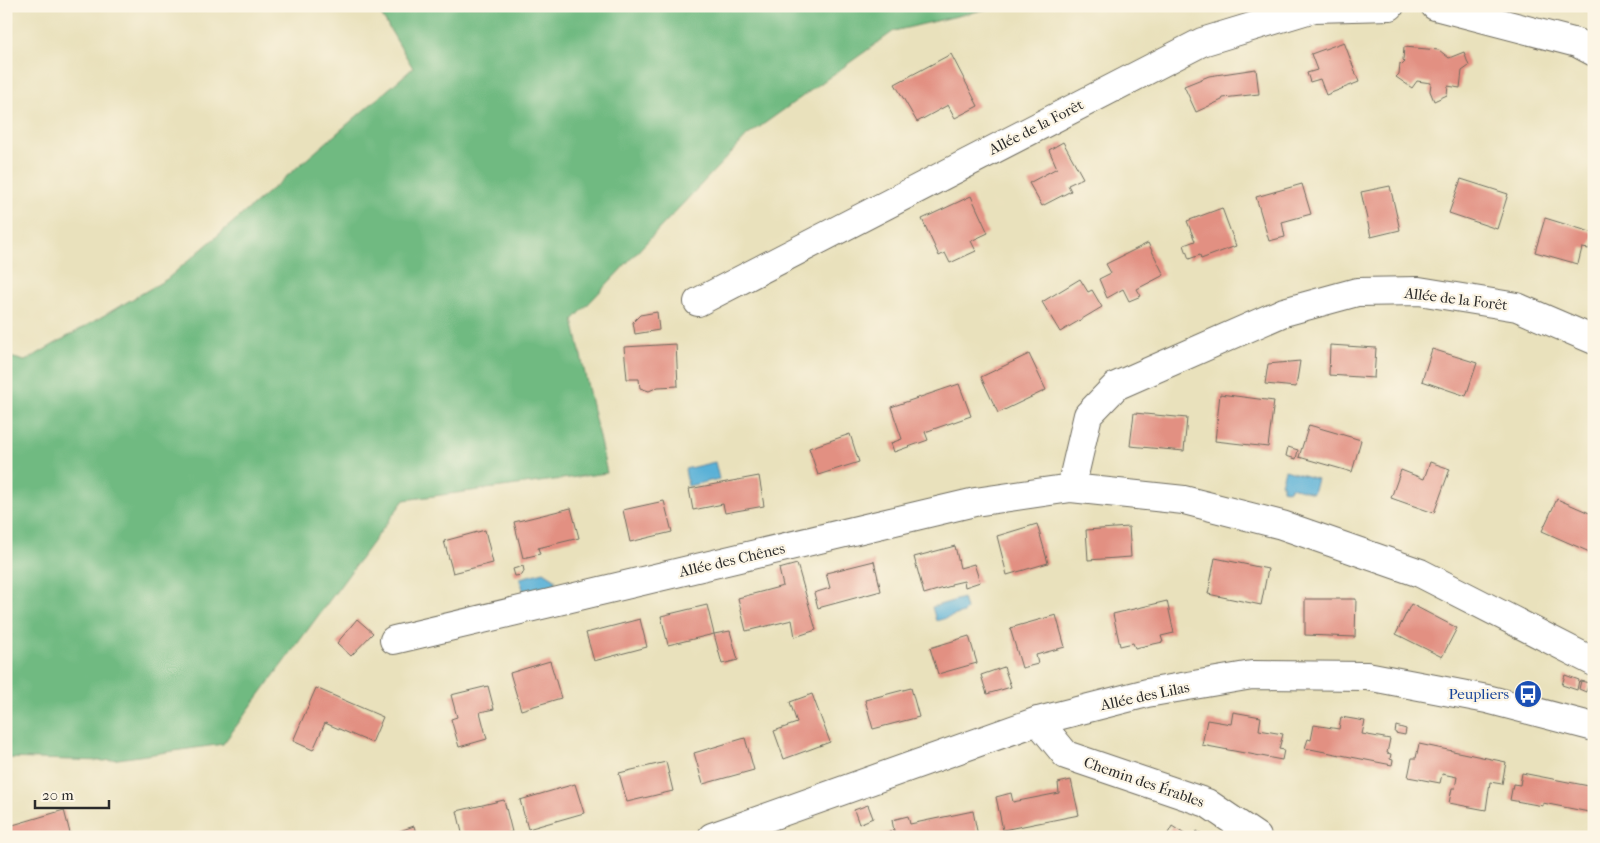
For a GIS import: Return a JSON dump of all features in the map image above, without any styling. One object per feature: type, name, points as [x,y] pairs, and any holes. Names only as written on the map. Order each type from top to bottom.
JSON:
[{"type":"street","name":"Allée de la Forêt","points":[[698,302],[1202,42],[1314,8],[1390,6]]},
{"type":"street","points":[[1435,6],[1577,43],[1594,52]]},
{"type":"street","name":"Allée de la Forêt","points":[[1071,488],[1088,415],[1116,386],[1293,309],[1357,292],[1419,291],[1517,307],[1594,340]]},
{"type":"street","name":"Allée des Chênes","points":[[394,640],[975,502],[1071,488],[1184,500],[1282,525],[1420,573],[1594,662]]},
{"type":"street","name":"Allée des Lilas","points":[[712,837],[1038,721],[1147,693],[1252,675],[1367,676],[1487,699],[1594,727]]},
{"type":"street","name":"Chemin des Érables","points":[[1038,721],[1066,755],[1207,803],[1257,837]]},
{"type":"green space","points":[[376,6],[987,6],[987,9],[894,31],[747,136],[573,320],[607,473],[404,500],[223,744],[104,761],[6,758],[6,356],[25,361],[167,279],[413,68]]},
{"type":"water","points":[[715,462],[719,479],[688,486],[685,469]]},
{"type":"water","points":[[1285,470],[1317,479],[1313,493],[1291,487],[1288,491],[1283,489],[1283,484],[1281,484]]},
{"type":"water","points":[[544,572],[555,579],[555,586],[524,593],[520,578]]},
{"type":"water","points":[[963,598],[966,609],[963,613],[936,621],[932,607]]},
{"type":"building","points":[[1344,42],[1359,82],[1326,95],[1320,79],[1310,82],[1307,73],[1317,70],[1311,54]]},
{"type":"building","points":[[1404,47],[1439,50],[1449,58],[1464,52],[1469,66],[1462,71],[1460,88],[1448,86],[1447,95],[1434,101],[1430,91],[1431,83],[1417,81],[1412,88],[1396,77],[1399,74],[1400,63],[1402,65],[1405,62],[1403,60]]},
{"type":"building","points":[[951,54],[978,106],[955,118],[948,105],[917,122],[895,84]]},
{"type":"building","points":[[1256,69],[1259,94],[1223,98],[1196,112],[1184,86],[1209,76]]},
{"type":"building","points":[[1063,142],[1083,178],[1068,185],[1071,191],[1042,206],[1029,183],[1057,168],[1049,150]]},
{"type":"building","points":[[1461,179],[1508,194],[1497,229],[1449,213]]},
{"type":"building","points":[[1302,184],[1311,214],[1282,222],[1285,237],[1269,241],[1256,197]]},
{"type":"building","points":[[1390,186],[1400,230],[1371,237],[1361,192]]},
{"type":"building","points":[[971,196],[988,233],[971,241],[976,251],[950,263],[945,253],[939,256],[922,219]]},
{"type":"building","points":[[1222,208],[1236,246],[1201,259],[1200,255],[1189,259],[1184,245],[1195,241],[1187,221]]},
{"type":"building","points":[[1545,218],[1594,233],[1589,249],[1582,248],[1578,264],[1535,252]]},
{"type":"building","points":[[1148,243],[1164,275],[1137,289],[1141,296],[1129,301],[1123,289],[1107,298],[1099,279],[1111,273],[1106,264]]},
{"type":"building","points":[[1080,279],[1088,292],[1092,290],[1102,307],[1060,332],[1042,302]]},
{"type":"building","points":[[657,312],[659,330],[635,334],[633,322],[640,315]]},
{"type":"building","points":[[676,344],[678,386],[658,387],[649,391],[640,388],[639,379],[627,379],[624,347]]},
{"type":"building","points":[[1330,345],[1376,348],[1374,378],[1329,375]]},
{"type":"building","points":[[1432,349],[1477,363],[1466,396],[1422,381]]},
{"type":"building","points":[[1029,354],[1046,390],[998,413],[981,377]]},
{"type":"building","points":[[1300,361],[1296,387],[1265,384],[1268,364]]},
{"type":"building","points":[[959,384],[971,416],[925,432],[928,440],[894,452],[891,443],[902,439],[891,407]]},
{"type":"building","points":[[1220,394],[1274,401],[1268,447],[1215,441]]},
{"type":"building","points":[[1594,397],[1594,407],[1589,402]]},
{"type":"building","points":[[1134,413],[1187,418],[1184,451],[1130,446]]},
{"type":"building","points":[[1309,425],[1361,440],[1352,472],[1299,457]]},
{"type":"building","points":[[850,434],[859,462],[818,475],[809,448]]},
{"type":"building","points":[[1288,447],[1298,450],[1296,459],[1286,456]]},
{"type":"building","points":[[1430,462],[1450,469],[1434,513],[1391,498],[1401,470],[1424,479]]},
{"type":"building","points":[[759,476],[764,506],[725,513],[723,504],[693,510],[689,489]]},
{"type":"building","points":[[1557,499],[1594,515],[1594,554],[1542,531]]},
{"type":"building","points":[[664,501],[672,532],[630,542],[623,510]]},
{"type":"building","points":[[571,508],[579,538],[538,548],[540,554],[523,558],[514,522]]},
{"type":"building","points":[[1037,524],[1048,563],[1007,575],[997,536]]},
{"type":"building","points":[[1129,527],[1131,557],[1088,560],[1086,530]]},
{"type":"building","points":[[485,530],[493,563],[453,573],[444,541]]},
{"type":"building","points":[[955,546],[960,568],[974,564],[980,582],[965,587],[964,581],[924,594],[914,557]]},
{"type":"building","points":[[1215,558],[1268,569],[1261,605],[1208,594]]},
{"type":"building","points":[[874,561],[881,591],[818,608],[814,593],[830,588],[826,573]]},
{"type":"building","points":[[797,564],[816,630],[795,637],[792,620],[746,631],[738,598],[783,586],[779,569]]},
{"type":"building","points":[[523,566],[524,571],[522,575],[515,576],[513,569]]},
{"type":"building","points":[[1305,599],[1356,599],[1355,637],[1305,635]]},
{"type":"building","points":[[1167,601],[1174,633],[1161,636],[1163,642],[1135,648],[1133,643],[1120,646],[1113,614]]},
{"type":"building","points":[[1411,604],[1457,628],[1442,657],[1396,634]]},
{"type":"building","points":[[707,605],[714,634],[668,645],[661,616]]},
{"type":"building","points":[[1056,615],[1065,647],[1036,655],[1038,664],[1022,668],[1010,628]]},
{"type":"building","points":[[357,619],[373,633],[351,656],[337,643]]},
{"type":"building","points":[[640,619],[647,647],[594,661],[586,633]]},
{"type":"building","points":[[730,631],[738,660],[722,664],[714,634]]},
{"type":"building","points":[[969,636],[977,663],[938,674],[930,648]]},
{"type":"building","points":[[550,661],[561,698],[521,710],[510,673]]},
{"type":"building","points":[[1004,667],[1011,687],[987,694],[981,675]]},
{"type":"building","points":[[1565,675],[1579,680],[1577,690],[1562,685]]},
{"type":"building","points":[[1581,681],[1589,683],[1586,692],[1579,689]]},
{"type":"building","points":[[488,686],[494,709],[480,712],[487,739],[459,747],[451,719],[457,717],[451,695]]},
{"type":"building","points":[[316,688],[383,717],[372,743],[325,723],[313,750],[293,741]]},
{"type":"building","points":[[911,688],[919,717],[873,729],[865,700]]},
{"type":"building","points":[[812,694],[830,742],[784,759],[774,731],[797,723],[790,702]]},
{"type":"building","points":[[1233,712],[1261,717],[1259,730],[1283,734],[1279,749],[1284,750],[1282,760],[1202,745],[1207,720],[1231,724]]},
{"type":"building","points":[[1341,717],[1365,721],[1362,734],[1390,739],[1387,753],[1391,754],[1392,765],[1305,748],[1308,739],[1311,740],[1314,725],[1339,729]]},
{"type":"building","points":[[1396,726],[1406,729],[1405,735],[1395,733]]},
{"type":"building","points":[[745,738],[754,770],[703,784],[694,753]]},
{"type":"building","points":[[1419,744],[1506,762],[1502,784],[1490,782],[1486,810],[1449,803],[1452,788],[1455,788],[1457,777],[1442,774],[1440,783],[1408,777],[1412,758],[1416,758]]},
{"type":"building","points":[[666,762],[673,791],[627,802],[619,773]]},
{"type":"building","points":[[1522,773],[1594,787],[1594,813],[1543,803],[1543,806],[1510,800],[1513,784],[1520,785]]},
{"type":"building","points":[[1071,780],[1079,815],[1003,830],[996,797],[1011,793],[1013,802],[1059,793],[1058,783]]},
{"type":"building","points":[[575,784],[584,813],[528,829],[520,800]]},
{"type":"building","points":[[504,800],[512,832],[492,837],[463,837],[457,811]]},
{"type":"building","points":[[868,805],[873,818],[859,824],[854,810]]},
{"type":"building","points":[[64,810],[71,837],[7,837],[6,827]]},
{"type":"building","points":[[973,811],[978,836],[876,837],[876,835],[894,831],[892,820],[908,816],[910,824]]},
{"type":"building","points":[[414,826],[417,837],[398,837],[397,832]]},
{"type":"building","points":[[1172,826],[1189,837],[1166,837]]},
{"type":"building","points":[[1197,831],[1207,837],[1193,837]]},
{"type":"place","name":"Peupliers","points":[[1528,694]]}]
